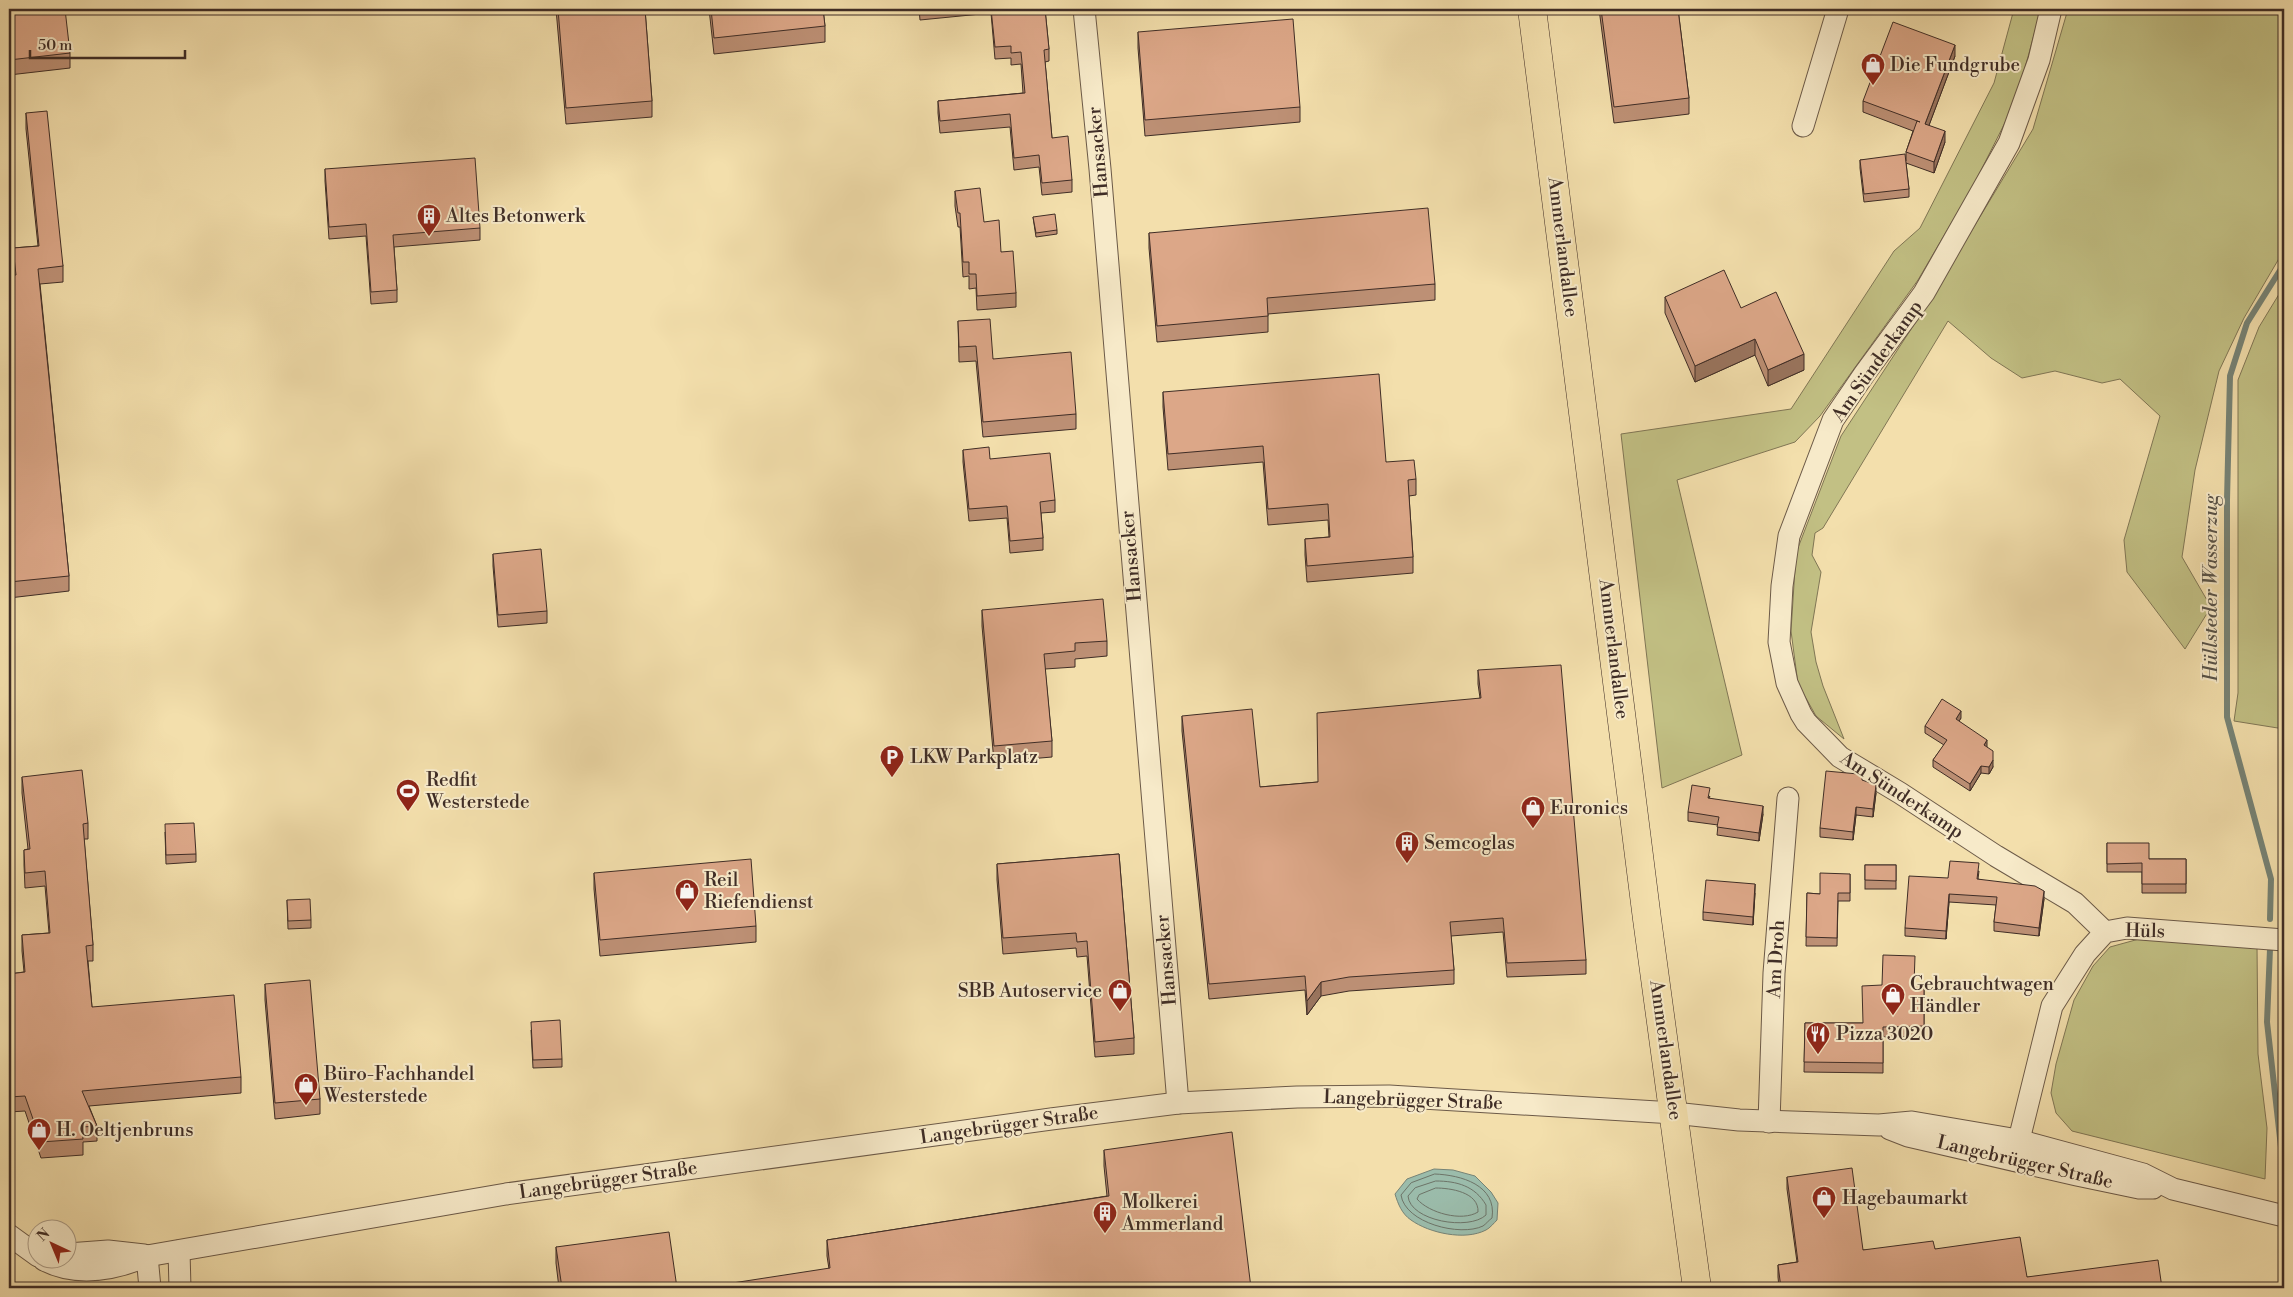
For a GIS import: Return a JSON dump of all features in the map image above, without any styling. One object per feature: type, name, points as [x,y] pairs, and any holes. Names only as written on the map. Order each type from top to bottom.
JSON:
[{"type":"main road","name":"Ammerlandallee","points":[[1532,9],[1646,910],[1698,1288]]},
{"type":"street","name":"Hansacker","points":[[1084,9],[1099,160],[1178,1104]]},
{"type":"street","points":[[1803,126],[1838,9]]},
{"type":"street","name":"Am Sünderkamp","points":[[2051,9],[2038,60],[2009,143],[1924,293],[1833,420],[1789,536],[1782,586],[1779,642],[1787,683],[1801,714],[1806,722],[1840,757],[1900,793],[1996,856],[2075,903],[2105,932]]},
{"type":"street","name":"Am Droh","points":[[1770,1122],[1774,973],[1788,798]]},
{"type":"street","name":"Hüls","points":[[2016,1150],[2052,1006],[2085,954],[2105,932],[2127,928],[2284,940]]},
{"type":"street","name":"Langebrügger Straße","points":[[147,1256],[506,1194],[1051,1119],[1178,1104],[1297,1097],[1390,1096],[1674,1113],[1770,1122],[1879,1125],[1908,1136],[2016,1150],[2139,1188],[2173,1189],[2284,1216]]},
{"type":"street","points":[[9,1234],[28,1248]]},
{"type":"street","points":[[78,1253],[108,1251],[147,1256]]},
{"type":"street","points":[[179,1251],[180,1288]]},
{"type":"street","points":[[78,1269],[104,1270],[128,1264],[147,1256]]},
{"type":"street","points":[[147,1256],[150,1288]]},
{"type":"shaded area","points":[[2014,9],[2041,9],[2016,101],[1973,186],[1918,280],[1820,416],[1795,442],[1677,480],[1742,755],[1662,788],[1621,434],[1791,409],[1894,251],[1920,228],[1994,83]]},
{"type":"shaded area","points":[[2068,9],[2284,9],[2284,250],[2244,318],[2219,371],[2195,470],[2182,557],[2211,607],[2185,649],[2127,572],[2124,540],[2160,416],[2120,379],[2102,383],[2055,371],[2022,378],[1991,358],[1948,321],[1823,528],[1815,533],[1812,555],[1821,572],[1811,632],[1816,662],[1823,686],[1844,739],[1816,716],[1798,684],[1791,631],[1796,553],[1841,436],[1923,311],[2033,129]]},
{"type":"shaded area","points":[[2284,286],[2284,729],[2234,721],[2238,693],[2238,380],[2259,327]]},
{"type":"shaded area","points":[[2139,939],[2257,945],[2258,1054],[2267,1128],[2265,1179],[2072,1131],[2056,1113],[2051,1093],[2056,1064],[2074,1000],[2093,966],[2110,947]]},
{"type":"water","points":[[1434,1169],[1453,1170],[1475,1176],[1491,1192],[1498,1203],[1497,1220],[1486,1230],[1468,1235],[1458,1235],[1427,1229],[1408,1218],[1395,1194],[1407,1179]]},
{"type":"building","points":[[9,9],[65,9],[70,53],[9,60]]},
{"type":"building","points":[[558,9],[645,9],[652,101],[566,108]]},
{"type":"building","points":[[711,9],[823,9],[825,26],[714,38]]},
{"type":"building","points":[[991,9],[1045,9],[1049,49],[1044,50],[1052,138],[1068,136],[1072,180],[1042,183],[1039,155],[1014,158],[1010,114],[940,121],[938,101],[1025,93],[1021,52],[1011,53],[1011,46],[995,47]]},
{"type":"building","points":[[1601,9],[1678,9],[1689,98],[1614,107]]},
{"type":"building","points":[[1293,19],[1300,107],[1145,120],[1138,32]]},
{"type":"building","points":[[1893,22],[1955,45],[1925,124],[1945,131],[1934,162],[1906,152],[1917,121],[1920,122],[1863,101]]},
{"type":"building","points":[[47,111],[63,266],[38,269],[69,576],[9,582],[9,276],[16,275],[13,248],[39,246],[26,113]]},
{"type":"building","points":[[1905,154],[1909,189],[1864,194],[1860,160]]},
{"type":"building","name":"Altes Betonwerk","points":[[475,158],[480,228],[393,235],[397,290],[371,292],[366,224],[329,227],[325,169]]},
{"type":"building","points":[[980,188],[984,222],[999,220],[1001,252],[1013,251],[1016,293],[977,296],[976,274],[969,274],[969,262],[963,262],[960,213],[958,213],[955,191]]},
{"type":"building","points":[[1428,208],[1435,284],[1267,298],[1268,316],[1157,326],[1149,233]]},
{"type":"building","points":[[1055,214],[1057,230],[1036,233],[1033,217]]},
{"type":"building","points":[[1724,270],[1741,308],[1776,292],[1804,354],[1768,370],[1755,339],[1695,366],[1665,297]]},
{"type":"building","points":[[990,319],[993,359],[1071,352],[1076,414],[983,422],[976,346],[959,347],[958,321]]},
{"type":"building","points":[[1379,374],[1386,462],[1414,460],[1416,479],[1408,480],[1413,557],[1307,566],[1305,539],[1330,537],[1328,504],[1268,509],[1263,446],[1168,454],[1163,392]]},
{"type":"building","points":[[989,447],[990,459],[1050,453],[1055,500],[1040,502],[1043,538],[1010,541],[1007,506],[969,509],[963,450]]},
{"type":"building","points":[[541,549],[547,611],[498,615],[493,554]]},
{"type":"building","points":[[1103,599],[1107,641],[1075,643],[1075,651],[1044,654],[1052,741],[994,746],[982,610]]},
{"type":"building","points":[[1561,665],[1586,960],[1507,963],[1503,918],[1450,922],[1454,970],[1349,977],[1321,982],[1307,1001],[1305,976],[1209,984],[1182,716],[1252,709],[1260,787],[1318,782],[1317,713],[1481,698],[1478,670]]},
{"type":"building","points":[[1942,699],[1961,711],[1956,719],[1987,740],[1984,745],[1993,751],[1993,760],[1989,767],[1981,766],[1970,784],[1933,760],[1947,740],[1925,726]]},
{"type":"building","points":[[82,770],[88,823],[83,824],[93,945],[86,946],[92,1007],[234,995],[241,1077],[82,1091],[97,1126],[82,1127],[83,1139],[41,1142],[25,1096],[9,1097],[9,974],[25,972],[22,935],[50,933],[45,871],[25,873],[24,850],[30,849],[22,777]]},
{"type":"building","points":[[1826,771],[1858,774],[1862,777],[1862,780],[1876,785],[1873,809],[1856,807],[1853,832],[1820,828]]},
{"type":"building","points":[[1692,785],[1710,788],[1708,798],[1763,806],[1759,833],[1717,827],[1719,817],[1688,812]]},
{"type":"building","points":[[194,823],[196,854],[166,855],[165,824]]},
{"type":"building","points":[[2107,843],[2149,843],[2149,859],[2186,859],[2186,884],[2142,884],[2142,863],[2107,864]]},
{"type":"building","points":[[1119,854],[1134,1038],[1095,1042],[1087,941],[1077,942],[1076,933],[1003,938],[997,864]]},
{"type":"building","points":[[751,859],[756,926],[600,940],[594,873]]},
{"type":"building","points":[[1950,861],[1979,863],[1977,879],[2035,886],[2044,891],[2039,928],[1994,922],[1997,897],[1949,894],[1946,931],[1905,928],[1909,876],[1948,878]]},
{"type":"building","points":[[1865,865],[1896,865],[1896,881],[1865,880]]},
{"type":"building","points":[[1820,873],[1850,874],[1850,893],[1838,893],[1837,938],[1806,937],[1807,893],[1820,894]]},
{"type":"building","points":[[1706,880],[1755,884],[1753,917],[1703,912]]},
{"type":"building","points":[[310,899],[311,920],[288,921],[287,900]]},
{"type":"building","points":[[1883,955],[1915,956],[1914,985],[1924,985],[1924,1026],[1883,1027],[1883,1063],[1804,1062],[1805,1023],[1863,1023],[1862,986],[1882,985]]},
{"type":"building","points":[[310,980],[320,1099],[275,1103],[265,984]]},
{"type":"building","points":[[560,1020],[562,1059],[533,1060],[531,1022]]},
{"type":"building","name":"Molkerei Ammerland","points":[[1232,1132],[1251,1288],[700,1288],[830,1268],[827,1240],[1109,1196],[1104,1150]]},
{"type":"building","name":"Hagebaumarkt","points":[[1852,1168],[1863,1250],[1933,1241],[1935,1249],[2020,1237],[2027,1277],[2158,1260],[2162,1288],[1781,1288],[1778,1265],[1798,1262],[1787,1177]]},
{"type":"building","points":[[669,1232],[677,1288],[562,1288],[556,1247]]},
{"type":"waterway","name":"Hüllsteder Wasserzug","points":[[2270,919],[2271,879],[2227,717],[2227,500],[2230,376],[2247,323],[2284,264]]},
{"type":"waterway","name":"Hüllsteder Wasserzug","points":[[2270,949],[2267,1022],[2284,1174]]},
{"type":"place","name":"Die Fundgrube","points":[[1873,86]]},
{"type":"place","name":"Altes Betonwerk","points":[[429,237]]},
{"type":"place","name":"LKW Parkplatz","points":[[892,778]]},
{"type":"place","name":"Redfit Westerstede","points":[[408,812]]},
{"type":"place","name":"Euronics","points":[[1533,829]]},
{"type":"place","name":"Semcoglas","points":[[1407,864]]},
{"type":"place","name":"Reil Riefendienst","points":[[687,912]]},
{"type":"place","name":"SBB Autoservice","points":[[1120,1012]]},
{"type":"place","name":"Gebrauchtwagen Händler","points":[[1893,1016]]},
{"type":"place","name":"Pizza 3020","points":[[1818,1055]]},
{"type":"place","name":"Büro-Fachhandel Westerstede","points":[[306,1106]]},
{"type":"place","name":"H. Oeltjenbruns","points":[[39,1151]]},
{"type":"place","name":"Hagebaumarkt","points":[[1824,1219]]},
{"type":"place","name":"Molkerei Ammerland","points":[[1105,1234]]}]
